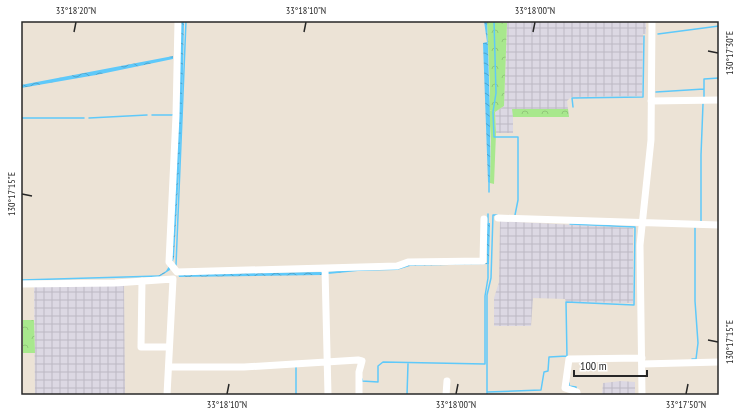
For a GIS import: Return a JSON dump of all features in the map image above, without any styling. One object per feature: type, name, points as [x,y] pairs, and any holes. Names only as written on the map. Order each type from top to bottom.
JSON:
[{"type":"street","points":[[178,21],[177,109],[171,264],[177,272],[325,272],[397,266],[408,262],[483,261],[484,219]]},
{"type":"street","points":[[642,395],[641,223],[648,169],[652,21]]},
{"type":"street","points":[[651,101],[719,100]]},
{"type":"street","points":[[498,218],[719,225]]},
{"type":"street","points":[[325,272],[326,363],[328,395]]},
{"type":"street","points":[[21,284],[172,279],[169,348],[171,367],[167,395]]},
{"type":"street","points":[[142,281],[140,347],[169,348]]},
{"type":"street","points":[[171,367],[212,368],[294,363],[326,363],[358,360],[362,361],[359,395]]},
{"type":"street","points":[[576,392],[565,388],[569,360],[719,362]]},
{"type":"street","points":[[446,395],[447,381]]},
{"type":"shaded area","points":[[497,21],[646,21],[646,34],[643,34],[642,96],[571,97],[567,101],[569,117],[513,117],[513,133],[496,133],[495,112],[504,106],[507,23]]},
{"type":"shaded area","points":[[500,221],[633,228],[633,303],[566,302],[565,299],[533,298],[531,326],[494,326],[494,298],[499,282]]},
{"type":"shaded area","points":[[124,284],[125,395],[35,395],[34,286]]},
{"type":"shaded area","points":[[621,381],[635,382],[635,395],[602,395],[603,383]]},
{"type":"green space","points":[[487,21],[507,23],[504,106],[495,112],[489,110],[490,91]]},
{"type":"green space","points":[[512,109],[568,109],[569,117],[513,117]]},
{"type":"green space","points":[[489,110],[495,112],[496,133],[494,184],[490,183],[491,140]]},
{"type":"green space","points":[[23,320],[34,320],[35,353],[23,353]]},
{"type":"water","points":[[180,21],[184,21],[182,119],[174,258],[170,270],[159,277],[158,276],[166,271],[171,263]]},
{"type":"water","points":[[484,21],[487,21],[490,183],[488,182],[483,43],[487,42]]},
{"type":"water","points":[[173,56],[173,59],[96,75],[21,88],[21,85]]},
{"type":"water","points":[[486,223],[490,223],[489,264],[410,266],[397,270],[358,271],[328,274],[327,272],[409,264],[487,263]]},
{"type":"water","points":[[322,272],[322,275],[179,277],[178,274]]},
{"type":"waterway","points":[[176,265],[186,21]]},
{"type":"waterway","points":[[494,21],[496,93],[493,112],[494,137],[518,137],[518,200],[515,215]]},
{"type":"waterway","points":[[658,34],[719,26]]},
{"type":"waterway","points":[[573,107],[572,98],[643,97],[644,36]]},
{"type":"waterway","points":[[704,98],[704,79],[719,78]]},
{"type":"waterway","points":[[656,92],[704,89]]},
{"type":"waterway","points":[[701,222],[703,104]]},
{"type":"waterway","points":[[89,118],[147,115]]},
{"type":"waterway","points":[[152,115],[174,115]]},
{"type":"waterway","points":[[21,118],[84,118]]},
{"type":"waterway","points":[[489,182],[489,192]]},
{"type":"waterway","points":[[488,214],[488,224]]},
{"type":"waterway","points":[[487,395],[487,295],[491,278],[493,215],[497,215]]},
{"type":"waterway","points":[[567,357],[566,302],[634,305],[635,227],[570,224]]},
{"type":"waterway","points":[[692,359],[696,359],[698,343],[695,301],[695,228]]},
{"type":"waterway","points":[[362,379],[362,381],[378,382],[378,366],[383,362],[485,364],[485,296],[488,278],[488,264]]},
{"type":"waterway","points":[[21,280],[159,276]]},
{"type":"waterway","points":[[487,392],[541,390],[544,372],[548,371],[549,357],[567,356]]},
{"type":"waterway","points":[[407,395],[408,364]]},
{"type":"waterway","points":[[296,367],[296,395]]},
{"type":"waterway","points":[[569,383],[569,386],[576,387],[576,389]]}]
